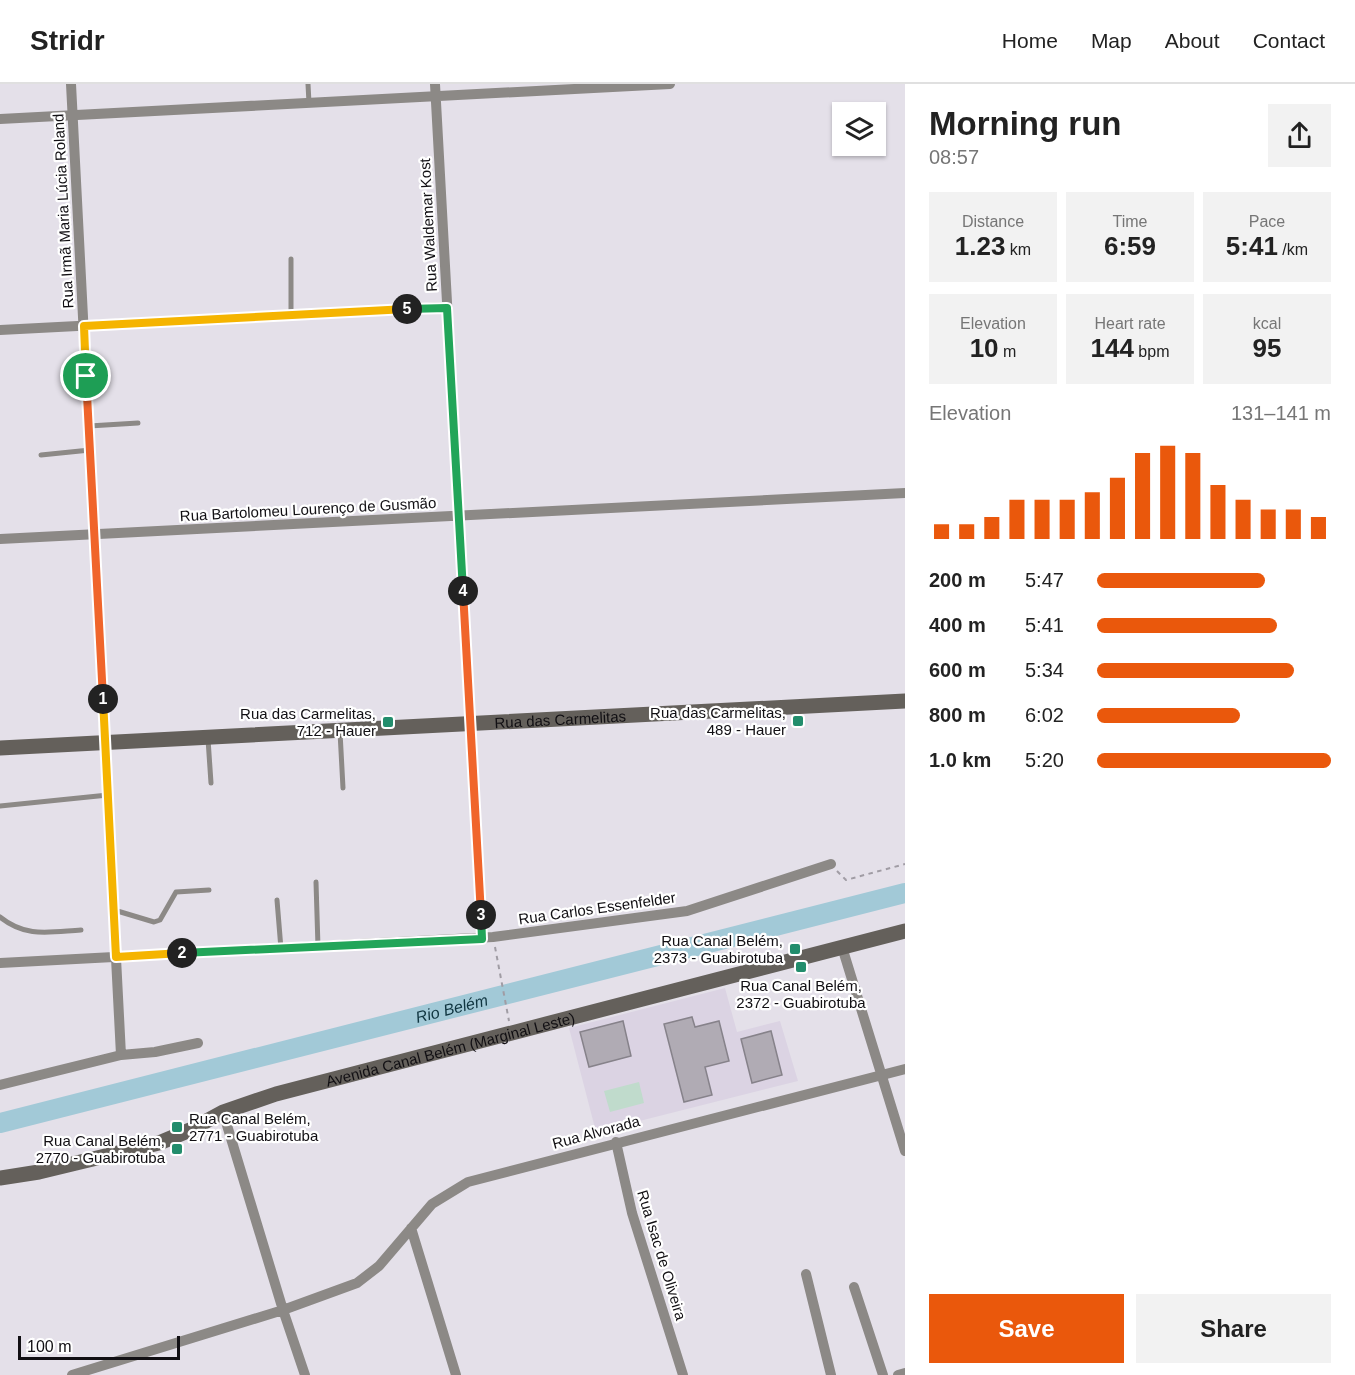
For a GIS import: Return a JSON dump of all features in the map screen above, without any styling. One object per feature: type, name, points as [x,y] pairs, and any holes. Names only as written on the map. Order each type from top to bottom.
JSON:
[{"type":"street","name":"Rua Irmã Maria Lúcia Roland","points":[[71,84],[121,1055]]},
{"type":"street","name":"Rua Waldemar Kost","points":[[435,84],[470,723],[488,938]]},
{"type":"street","points":[[0,119],[670,84]]},
{"type":"street","points":[[0,330],[447,308]]},
{"type":"street","name":"Rua Bartolomeu Lourenço de Gusmão","points":[[0,539],[905,493]]},
{"type":"street","name":"Rua das Carmelitas","points":[[0,748],[905,701]]},
{"type":"street","name":"Rua Carlos Essenfelder","points":[[0,963],[488,938],[687,911],[831,864]]},
{"type":"street","name":"Avenida Canal Belém (Marginal Leste)","points":[[0,1178],[39,1172],[159,1143],[190,1130],[223,1112],[276,1094],[905,931]]},
{"type":"street","points":[[842,947],[905,1151]]},
{"type":"street","points":[[0,1085],[121,1055],[154,1053],[198,1043]]},
{"type":"street","name":"Rua Alvorada","points":[[72,1375],[283,1310],[357,1283],[379,1266],[432,1204],[468,1182],[905,1068]]},
{"type":"street","points":[[223,1112],[305,1375]]},
{"type":"street","name":"Rua Isac de Oliveira","points":[[616,1142],[632,1213],[682,1375]]},
{"type":"street","points":[[411,1228],[456,1375]]},
{"type":"street","points":[[806,1274],[831,1375]]},
{"type":"street","points":[[854,1287],[883,1375]]},
{"type":"street","points":[[898,1375],[905,1373]]},
{"type":"lane","points":[[308,84],[309,103]]},
{"type":"lane","points":[[291,259],[291,315]]},
{"type":"lane","points":[[89,426],[138,423]]},
{"type":"lane","points":[[41,455],[90,450]]},
{"type":"lane","points":[[340,730],[343,788]]},
{"type":"lane","points":[[207,737],[211,783]]},
{"type":"lane","points":[[0,806],[108,795]]},
{"type":"lane","points":[[316,882],[318,947]]},
{"type":"lane","points":[[114,910],[154,922],[160,920],[176,892],[209,890]]},
{"type":"lane","points":[[277,900],[280,949]]},
{"type":"lane","points":[[0,917],[12,927],[28,932],[81,930]]},
{"type":"path","points":[[831,864],[846,880],[905,864]]},
{"type":"path","points":[[488,938],[501,979],[507,1012]]},
{"type":"shaded area","points":[[725,988],[737,1032],[780,1021],[798,1081],[596,1132],[569,1028]]},
{"type":"green space","points":[[639,1082],[644,1103],[610,1112],[604,1091]]},
{"type":"building","points":[[692,1017],[695,1027],[719,1021],[729,1061],[705,1067],[712,1095],[684,1102],[664,1024]]},
{"type":"building","points":[[623,1021],[631,1056],[589,1067],[580,1032]]},
{"type":"building","points":[[771,1031],[782,1075],[752,1083],[741,1039]]},
{"type":"waterway","name":"Rio Belém","points":[[0,1123],[905,893]]},
{"type":"place","name":"Rua das Carmelitas, 489 - Hauer","points":[[798,721]]},
{"type":"place","name":"Rua das Carmelitas, 712 - Hauer","points":[[388,722]]},
{"type":"place","name":"Rua Canal Belém, 2373 - Guabirotuba","points":[[795,949]]},
{"type":"place","name":"Rua Canal Belém, 2372 - Guabirotuba","points":[[801,967]]},
{"type":"place","name":"Rua Canal Belém, 2771 - Guabirotuba","points":[[177,1127]]},
{"type":"place","name":"Rua Canal Belém, 2770 - Guabirotuba","points":[[177,1149]]},
{"type":"route","points":[[447,308],[482,939],[116,957],[86,376],[84,326],[447,308]]}]
